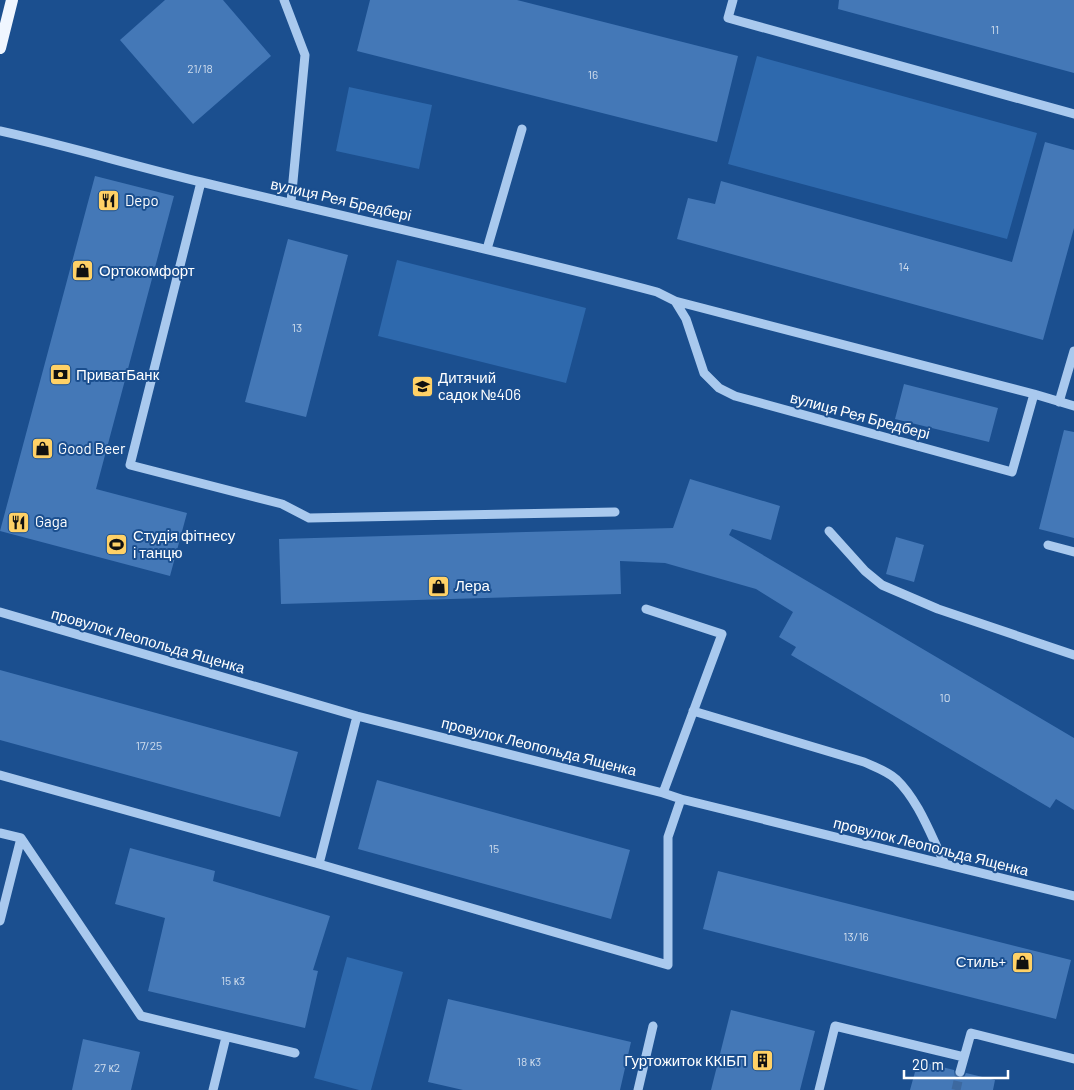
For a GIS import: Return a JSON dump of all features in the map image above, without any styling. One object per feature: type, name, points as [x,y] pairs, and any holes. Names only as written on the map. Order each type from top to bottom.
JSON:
[{"type":"main road","points":[[0,48],[12,0]]},
{"type":"street","points":[[284,0],[305,55],[291,202]]},
{"type":"street","points":[[733,0],[728,18],[1074,114]]},
{"type":"street","points":[[487,249],[522,130]]},
{"type":"street","name":"вулиця Рея Бредбері","points":[[0,131],[50,142],[201,182],[487,249],[657,292],[675,301],[1074,406]]},
{"type":"street","points":[[201,182],[130,465],[282,504],[309,518],[615,512]]},
{"type":"street","name":"вулиця Рея Бредбері","points":[[675,301],[686,319],[704,373],[719,388],[735,396],[1012,472],[1034,394]]},
{"type":"street","points":[[1059,402],[1074,351]]},
{"type":"street","points":[[830,531],[865,571],[882,584],[938,609],[1074,655]]},
{"type":"street","points":[[1048,545],[1074,552]]},
{"type":"street","points":[[646,609],[722,634],[664,793]]},
{"type":"street","name":"провулок Леопольда Ященка","points":[[0,612],[357,716],[1074,896]]},
{"type":"street","points":[[693,712],[880,768],[906,790],[945,864]]},
{"type":"street","points":[[319,864],[357,716]]},
{"type":"street","points":[[0,775],[319,864],[668,965],[668,837],[682,799]]},
{"type":"street","points":[[0,833],[21,838],[141,1016],[295,1053]]},
{"type":"street","points":[[0,921],[21,838]]},
{"type":"street","points":[[638,1090],[654,1026]]},
{"type":"street","points":[[819,1090],[835,1026],[964,1057]]},
{"type":"street","points":[[960,1072],[971,1032],[1074,1060]]},
{"type":"street","points":[[214,1090],[226,1037]]},
{"type":"shaded area","points":[[757,56],[1037,133],[1007,239],[728,164]]},
{"type":"shaded area","points":[[349,87],[432,105],[419,169],[336,151]]},
{"type":"shaded area","points":[[397,260],[586,308],[566,383],[378,336]]},
{"type":"shaded area","points":[[347,957],[403,972],[371,1090],[359,1090],[314,1078]]},
{"type":"building","points":[[165,0],[223,0],[271,56],[193,124],[120,40]]},
{"type":"building","points":[[370,0],[517,0],[738,56],[717,142],[357,51]]},
{"type":"building","points":[[839,0],[1074,0],[1074,73],[838,9]]},
{"type":"building","points":[[1045,142],[1074,150],[1074,228],[1043,340],[677,239],[688,198],[715,204],[721,181],[1012,262]]},
{"type":"building","points":[[95,176],[174,196],[96,489],[187,513],[170,576],[0,531]]},
{"type":"building","points":[[288,239],[348,255],[306,417],[245,402]]},
{"type":"building","points":[[904,384],[998,408],[989,442],[895,419]]},
{"type":"building","points":[[1064,430],[1074,432],[1074,538],[1039,529]]},
{"type":"building","points":[[690,479],[780,506],[771,540],[732,529],[729,535],[1074,738],[1074,810],[1056,799],[1050,808],[791,655],[796,647],[779,637],[793,612],[756,589],[665,563],[620,561],[621,594],[281,604],[279,539],[673,528]]},
{"type":"building","points":[[896,537],[924,545],[914,582],[886,574]]},
{"type":"building","points":[[0,670],[298,752],[280,817],[0,740]]},
{"type":"building","points":[[377,780],[630,850],[611,919],[358,849]]},
{"type":"building","points":[[130,848],[215,871],[213,881],[330,916],[313,970],[318,971],[305,1028],[148,991],[165,918],[115,904]]},
{"type":"building","points":[[718,871],[1071,960],[1056,1019],[703,929]]},
{"type":"building","points":[[448,999],[631,1042],[620,1090],[463,1090],[428,1082]]},
{"type":"building","name":"Гуртожиток ККІБП","points":[[731,1010],[815,1031],[800,1090],[711,1090]]},
{"type":"building","points":[[83,1039],[140,1052],[131,1090],[72,1090]]},
{"type":"building","points":[[918,1061],[954,1070],[955,1076],[959,1078],[964,1077],[966,1073],[995,1080],[993,1090],[910,1090]]},
{"type":"tunnel","points":[[956,1090],[960,1072]]},
{"type":"place","name":"Depo","points":[[109,201]]},
{"type":"place","name":"Ортокомфорт","points":[[83,271]]},
{"type":"place","name":"ПриватБанк","points":[[60,375]]},
{"type":"place","name":"Дитячий садок №406","points":[[422,387]]},
{"type":"place","name":"Good Beer","points":[[42,449]]},
{"type":"place","name":"Gaga","points":[[19,522]]},
{"type":"place","name":"Студія фітнесу і танцю","points":[[117,545]]},
{"type":"place","name":"Лера","points":[[439,586]]},
{"type":"place","name":"Стиль+","points":[[1022,962]]},
{"type":"place","name":"Гуртожиток ККІБП","points":[[763,1061]]}]
